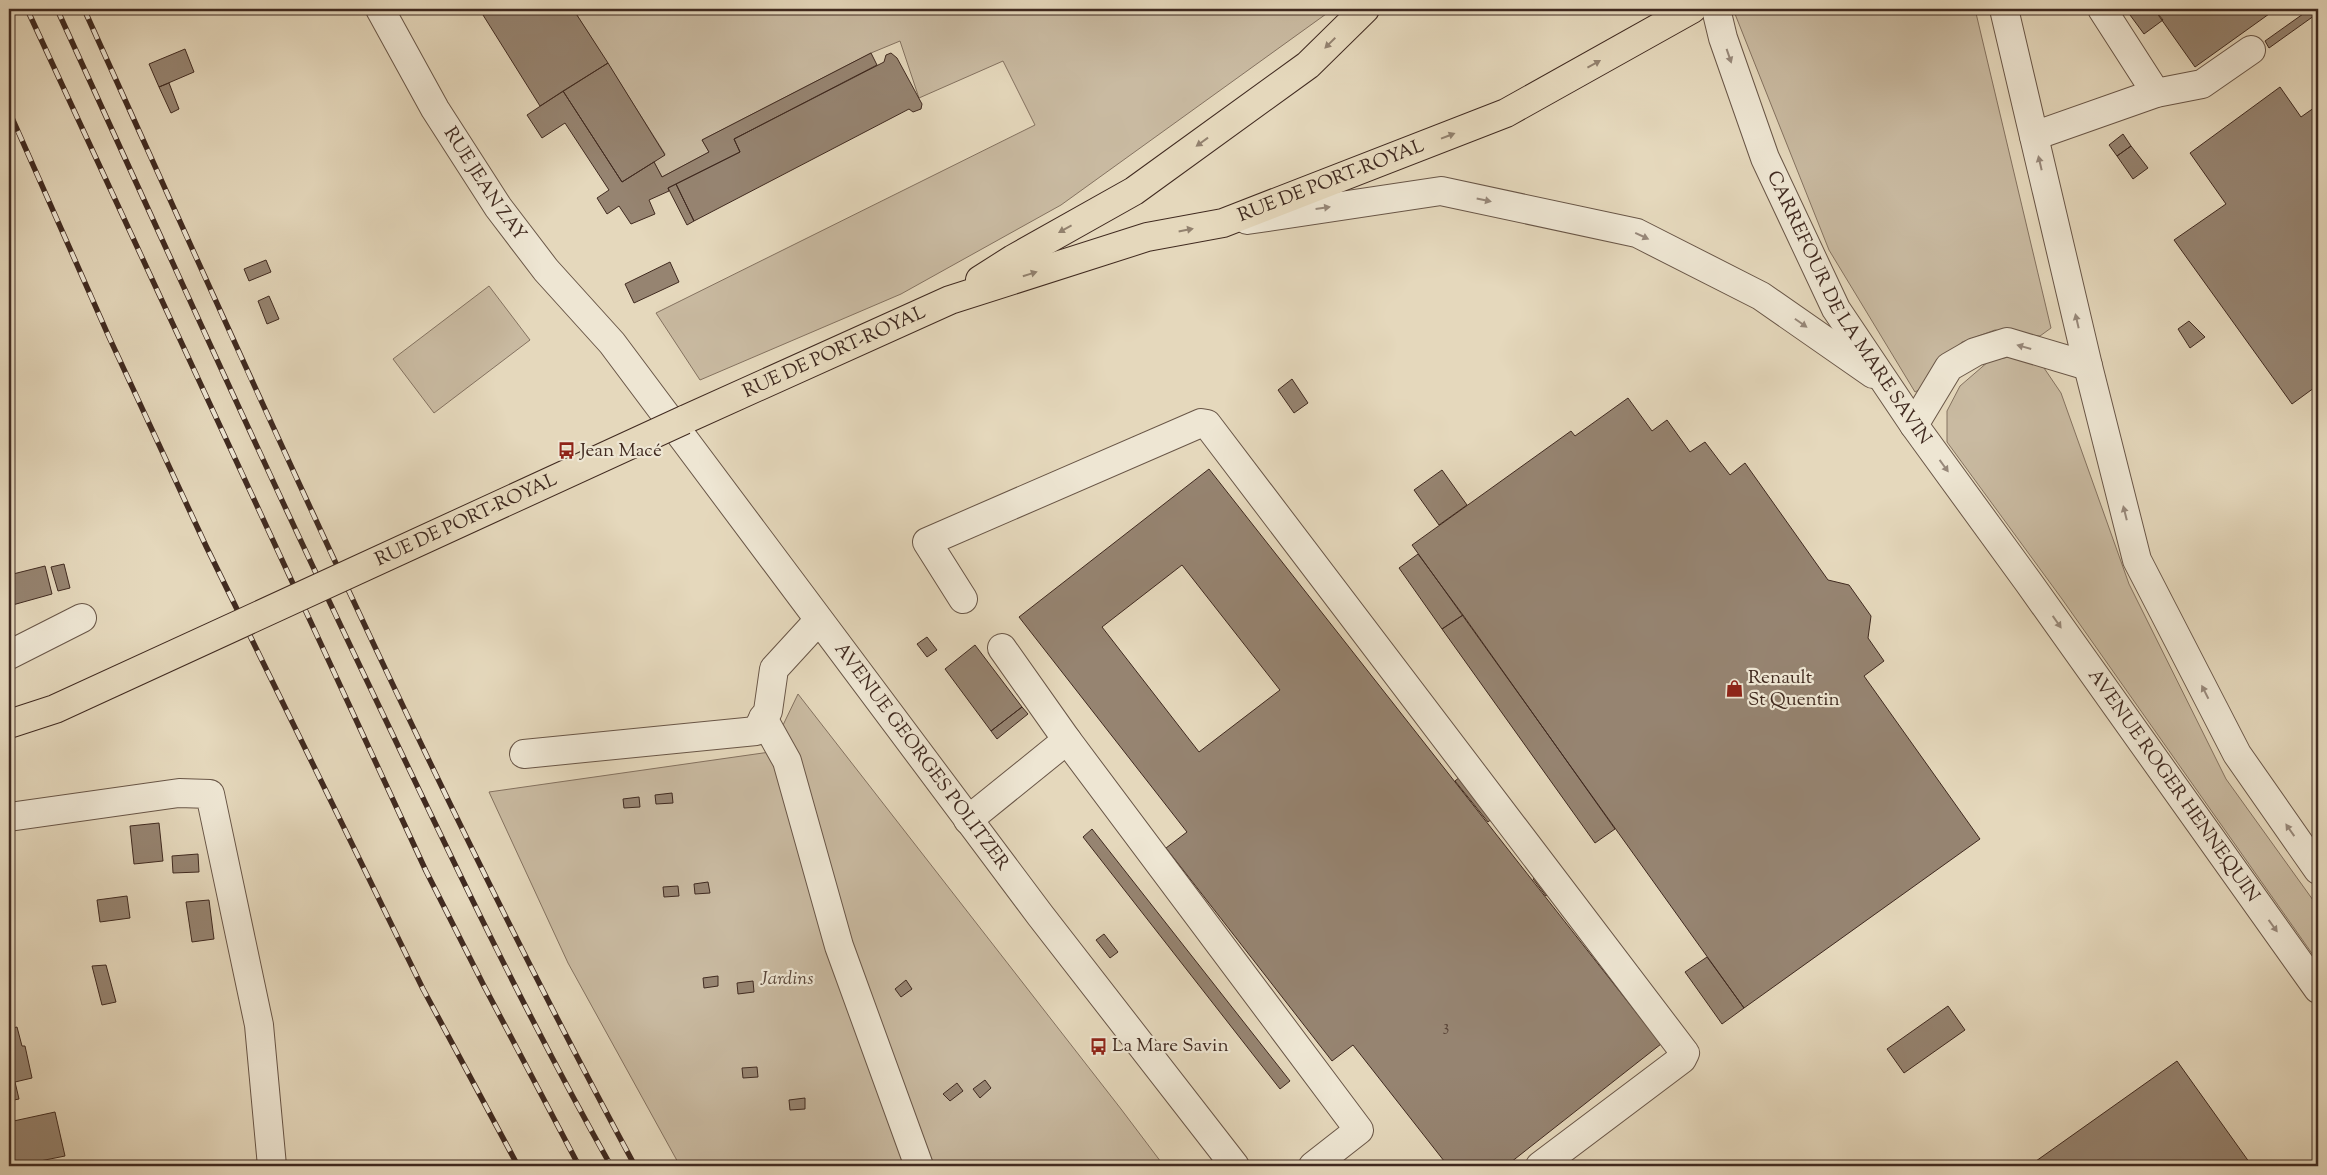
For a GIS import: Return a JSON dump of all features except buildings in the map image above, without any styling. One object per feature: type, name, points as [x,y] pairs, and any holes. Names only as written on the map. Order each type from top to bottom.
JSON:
[{"type":"main road","name":"RUE DE PORT-ROYAL","points":[[950,300],[1013,259],[1134,191],[1308,65],[1365,9]]},
{"type":"main road","name":"RUE DE PORT-ROYAL","points":[[9,724],[55,709],[950,300],[1147,237],[1223,223],[1506,113],[1692,9]]},
{"type":"street","name":"CARREFOUR DE LA MARE SAVIN","points":[[1716,9],[1723,38],[1765,158],[1836,309],[1914,426],[2029,583]]},
{"type":"street","points":[[2004,9],[2088,366],[2137,560],[2238,754],[2318,870]]},
{"type":"street","points":[[2102,9],[2156,93]]},
{"type":"street","name":"RUE JEAN ZAY","points":[[388,12],[435,109],[498,208],[546,270],[612,343]]},
{"type":"street","points":[[2034,136],[2156,93],[2202,84],[2251,50]]},
{"type":"street","points":[[1223,223],[1441,191],[1637,233],[1761,296],[1886,383]]},
{"type":"street","points":[[1914,426],[1949,367],[1974,352],[2007,342],[2088,366]]},
{"type":"street","name":"AVENUE GEORGES POLITZER","points":[[612,343],[968,820],[1235,1166]]},
{"type":"street","points":[[963,599],[927,542],[1201,423],[1207,424],[1684,1053],[1682,1059],[1540,1166]]},
{"type":"street","name":"AVENUE ROGER HENNEQUIN","points":[[2029,583],[2318,989]]},
{"type":"street","points":[[9,655],[82,618]]},
{"type":"street","points":[[524,754],[756,731],[768,710],[774,669],[818,621]]},
{"type":"street","points":[[1002,648],[1067,740],[1359,1130],[1313,1166]]},
{"type":"street","points":[[763,718],[788,760],[839,946],[919,1166]]},
{"type":"street","points":[[968,820],[1067,740]]},
{"type":"street","points":[[9,817],[179,793],[210,794],[259,1026],[272,1166]]},
{"type":"green space","points":[[573,9],[1333,9],[1061,205],[901,294],[700,380],[656,313],[1035,125],[1003,61],[919,98],[900,41],[871,53],[702,140],[709,152],[662,177],[654,162],[665,154]]},
{"type":"green space","points":[[1733,9],[1975,9],[2051,328],[2040,336],[1995,330],[1962,342],[1936,366],[1928,385],[1915,392],[1829,250]]},
{"type":"green space","points":[[489,286],[530,340],[434,413],[393,359]]},
{"type":"green space","points":[[2019,355],[2042,365],[2061,393],[2129,584],[2226,779],[2318,907],[2318,962],[2062,599],[1947,442],[1947,411],[1960,386],[1989,361]]},
{"type":"green space","name":"Jardins","points":[[798,694],[1164,1166],[680,1166],[568,963],[489,792],[770,752]]},
{"type":"railway","points":[[27,9],[426,871],[579,1166]]},
{"type":"railway","points":[[57,9],[263,460],[416,784],[524,1004],[611,1166]]},
{"type":"railway","points":[[84,9],[282,447],[418,737],[560,1024],[635,1166]]},
{"type":"railway","points":[[9,111],[109,337],[206,546],[423,989],[518,1166]]},
{"type":"place","name":"Jean Macé","points":[[566,451]]},
{"type":"place","name":"Renault St Quentin","points":[[1734,689]]},
{"type":"place","name":"La Mare Savin","points":[[1098,1046]]}]
